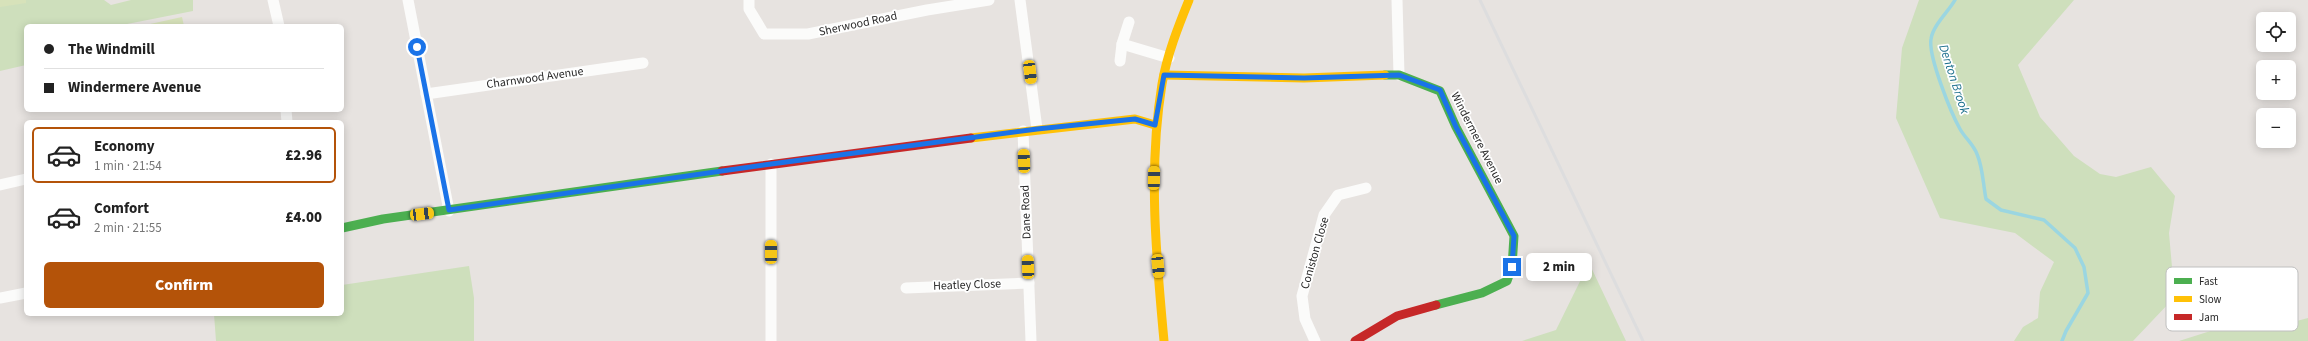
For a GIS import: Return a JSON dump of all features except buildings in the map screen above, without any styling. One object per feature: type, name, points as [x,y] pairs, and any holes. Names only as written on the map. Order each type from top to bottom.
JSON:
[{"type":"street","points":[[273,0],[279,24]]},
{"type":"street","points":[[408,0],[449,210]]},
{"type":"street","name":"Sherwood Road","points":[[749,0],[749,9],[764,34],[808,34],[927,5],[989,0]]},
{"type":"street","points":[[1020,0],[1037,129]]},
{"type":"street","points":[[1164,341],[1157,252],[1154,178],[1155,125],[1164,75],[1179,21],[1189,0]]},
{"type":"street","points":[[1397,0],[1399,75]]},
{"type":"street","points":[[1120,60],[1122,44],[1129,22]]},
{"type":"street","points":[[1122,44],[1169,58]]},
{"type":"street","name":"Charnwood Avenue","points":[[426,94],[643,63]]},
{"type":"street","name":"Windermere Avenue","points":[[1164,75],[1304,78],[1399,75],[1440,90],[1456,127],[1514,236],[1512,267],[1506,281],[1482,294],[1397,316],[1356,341]]},
{"type":"street","points":[[344,228],[383,219],[771,164],[1037,129],[1135,119],[1155,125]]},
{"type":"street","name":"Dane Road","points":[[1023,131],[1031,341]]},
{"type":"street","points":[[771,164],[771,341]]},
{"type":"street","points":[[0,185],[24,180]]},
{"type":"street","name":"Coniston Close","points":[[1315,341],[1305,319],[1302,296],[1324,215],[1338,195],[1366,188]]},
{"type":"street","name":"Heatley Close","points":[[906,288],[1029,283]]},
{"type":"street","points":[[0,298],[24,292]]},
{"type":"green space","points":[[0,0],[104,0],[111,5],[131,0],[193,0],[193,11],[127,24],[24,24],[24,65],[0,71]]},
{"type":"green space","points":[[0,0],[26,0],[26,3],[0,7]]},
{"type":"green space","points":[[1919,0],[2074,0],[2018,65],[2040,117],[2074,156],[2100,174],[2116,177],[2151,167],[2175,196],[2169,233],[2172,267],[2166,267],[2166,306],[2133,341],[2014,341],[2023,327],[2038,318],[2040,292],[2054,262],[2015,233],[1940,218],[1896,118],[1902,48]]},
{"type":"green space","points":[[182,17],[184,24],[150,24]]},
{"type":"green space","points":[[1589,263],[1626,341],[1522,341],[1556,330]]},
{"type":"green space","points":[[469,266],[474,298],[474,341],[216,341],[214,316],[344,316],[344,285]]},
{"type":"green space","points":[[2308,318],[2308,341],[2179,341],[2210,331],[2298,331],[2298,321]]},
{"type":"waterway","name":"Denton Brook","points":[[1955,0],[1932,34],[1931,47],[1936,71],[1951,111],[1960,129],[1973,147],[1979,159],[1986,199],[2001,210],[2044,220],[2075,248],[2084,267],[2088,293],[2066,331],[2062,341]]},
{"type":"railway","points":[[1480,0],[1643,341]]},
{"type":"traffic: fast","points":[[1385,75],[1399,75],[1440,91],[1456,127],[1514,236],[1512,267],[1507,281],[1482,293],[1436,305]]},
{"type":"traffic: fast","points":[[344,228],[383,219],[722,171]]},
{"type":"traffic: slow","points":[[1164,341],[1156,244],[1154,180],[1155,148],[1164,73],[1173,41],[1189,0]]},
{"type":"traffic: slow","points":[[1164,75],[1304,78],[1385,75]]},
{"type":"traffic: slow","points":[[971,138],[1135,119],[1155,125]]},
{"type":"traffic: jam","points":[[722,171],[971,138]]},
{"type":"traffic: jam","points":[[1355,341],[1397,316],[1436,305]]},
{"type":"route","points":[[417,47],[449,210],[771,164],[1037,129],[1135,119],[1155,125],[1164,75],[1304,78],[1399,75],[1440,90],[1456,127],[1514,236],[1512,267]]}]
